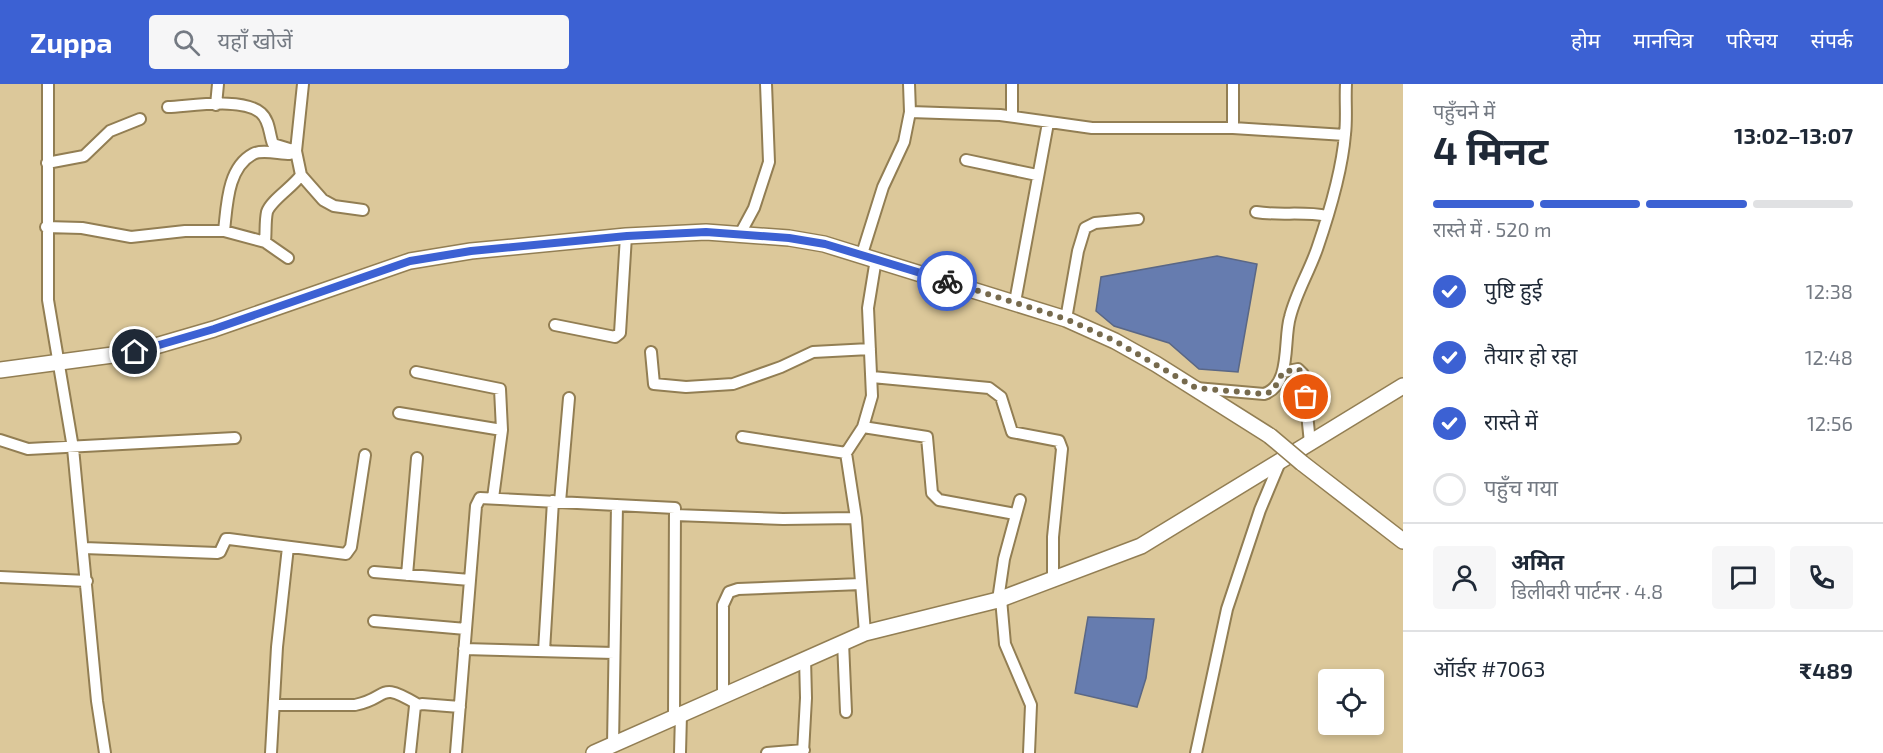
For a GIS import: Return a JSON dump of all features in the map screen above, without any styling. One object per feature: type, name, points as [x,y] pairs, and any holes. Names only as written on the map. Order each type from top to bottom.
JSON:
[{"type":"highway","points":[[0,370],[135,352],[410,261],[471,251],[627,236],[706,232],[789,238],[869,256],[1015,302],[1066,319],[1115,341],[1196,388],[1270,436],[1403,541]]},
{"type":"highway","points":[[594,753],[865,633],[1000,599],[1141,546],[1403,386]]},
{"type":"street","points":[[48,84],[46,227],[48,300],[73,448],[97,701],[105,753]]},
{"type":"street","points":[[216,105],[218,84]]},
{"type":"street","points":[[303,84],[296,153],[301,175],[329,203],[363,210]]},
{"type":"street","points":[[740,234],[754,208],[769,162],[766,84]]},
{"type":"street","points":[[865,633],[856,518],[846,453],[863,427],[872,396],[868,308],[869,256],[883,187],[904,142],[910,112],[909,84]]},
{"type":"street","points":[[1012,84],[1012,117]]},
{"type":"street","points":[[1233,84],[1233,128]]},
{"type":"street","points":[[1196,388],[1264,394],[1273,391],[1283,372],[1289,320],[1299,288],[1316,252],[1327,216],[1345,135],[1346,84]]},
{"type":"street","points":[[168,107],[242,104],[252,107],[266,119],[273,144],[296,153]]},
{"type":"street","points":[[910,112],[1012,117],[1092,129],[1233,128],[1345,135]]},
{"type":"street","points":[[47,162],[84,156],[110,131],[140,119]]},
{"type":"street","points":[[1015,302],[1048,123]]},
{"type":"street","points":[[224,231],[230,181],[248,158],[261,153],[296,153]]},
{"type":"street","points":[[966,160],[1037,175]]},
{"type":"street","points":[[265,242],[267,212],[271,205],[293,187],[301,175]]},
{"type":"street","points":[[1256,213],[1282,216],[1313,213],[1327,216]]},
{"type":"street","points":[[1066,319],[1078,251],[1085,228],[1095,223],[1138,219]]},
{"type":"street","points":[[46,227],[82,228],[131,237],[185,231],[224,231],[265,242],[288,258]]},
{"type":"street","points":[[555,325],[615,337],[620,333],[627,236]]},
{"type":"street","points":[[651,352],[654,384],[697,387],[733,384],[782,367],[813,352],[870,349]]},
{"type":"street","points":[[1283,372],[1298,369],[1304,374],[1310,443]]},
{"type":"street","points":[[416,372],[500,389],[502,430],[494,498]]},
{"type":"street","points":[[872,377],[989,387],[1000,397],[1012,432],[1059,441],[1062,449],[1053,537],[1053,581]]},
{"type":"street","points":[[544,651],[569,398]]},
{"type":"street","points":[[399,413],[502,430]]},
{"type":"street","points":[[863,427],[927,437],[933,493],[939,500],[1015,514]]},
{"type":"street","points":[[742,437],[846,453]]},
{"type":"street","points":[[0,440],[28,450],[235,438]]},
{"type":"street","points":[[84,548],[217,553],[221,551],[226,539],[229,539],[340,555],[349,551],[365,455]]},
{"type":"street","points":[[407,575],[417,458]]},
{"type":"street","points":[[1196,753],[1227,609],[1260,510],[1280,462]]},
{"type":"street","points":[[456,753],[476,506],[480,498],[494,498],[675,508],[677,715],[680,753]]},
{"type":"street","points":[[1020,500],[1004,559],[1000,599],[1007,651],[1031,705],[1029,753]]},
{"type":"street","points":[[612,745],[617,505]]},
{"type":"street","points":[[675,515],[783,519],[856,518]]},
{"type":"street","points":[[271,753],[273,705],[288,547]]},
{"type":"street","points":[[374,572],[470,580]]},
{"type":"street","points":[[0,577],[87,581]]},
{"type":"street","points":[[723,694],[723,606],[729,592],[738,589],[861,584]]},
{"type":"street","points":[[374,621],[466,629]]},
{"type":"street","points":[[843,642],[846,712]]},
{"type":"street","points":[[464,649],[614,653]]},
{"type":"street","points":[[767,753],[803,751],[805,658]]},
{"type":"street","points":[[273,705],[355,705],[366,703],[384,692],[395,692],[417,704],[459,707]]},
{"type":"street","points":[[410,753],[413,712],[417,704]]},
{"type":"water","points":[[1217,256],[1257,264],[1238,372],[1199,369],[1169,343],[1114,326],[1096,311],[1101,277]]},
{"type":"water","points":[[1088,617],[1154,619],[1146,678],[1137,707],[1075,693]]},
{"type":"way so far","points":[[947,281],[1066,319],[1115,341],[1196,388],[1264,394],[1273,391],[1283,372],[1298,369],[1304,374],[1306,397]]},
{"type":"route","points":[[135,352],[214,329],[410,261],[471,251],[627,236],[706,232],[789,238],[825,244],[862,254],[947,281]]}]
